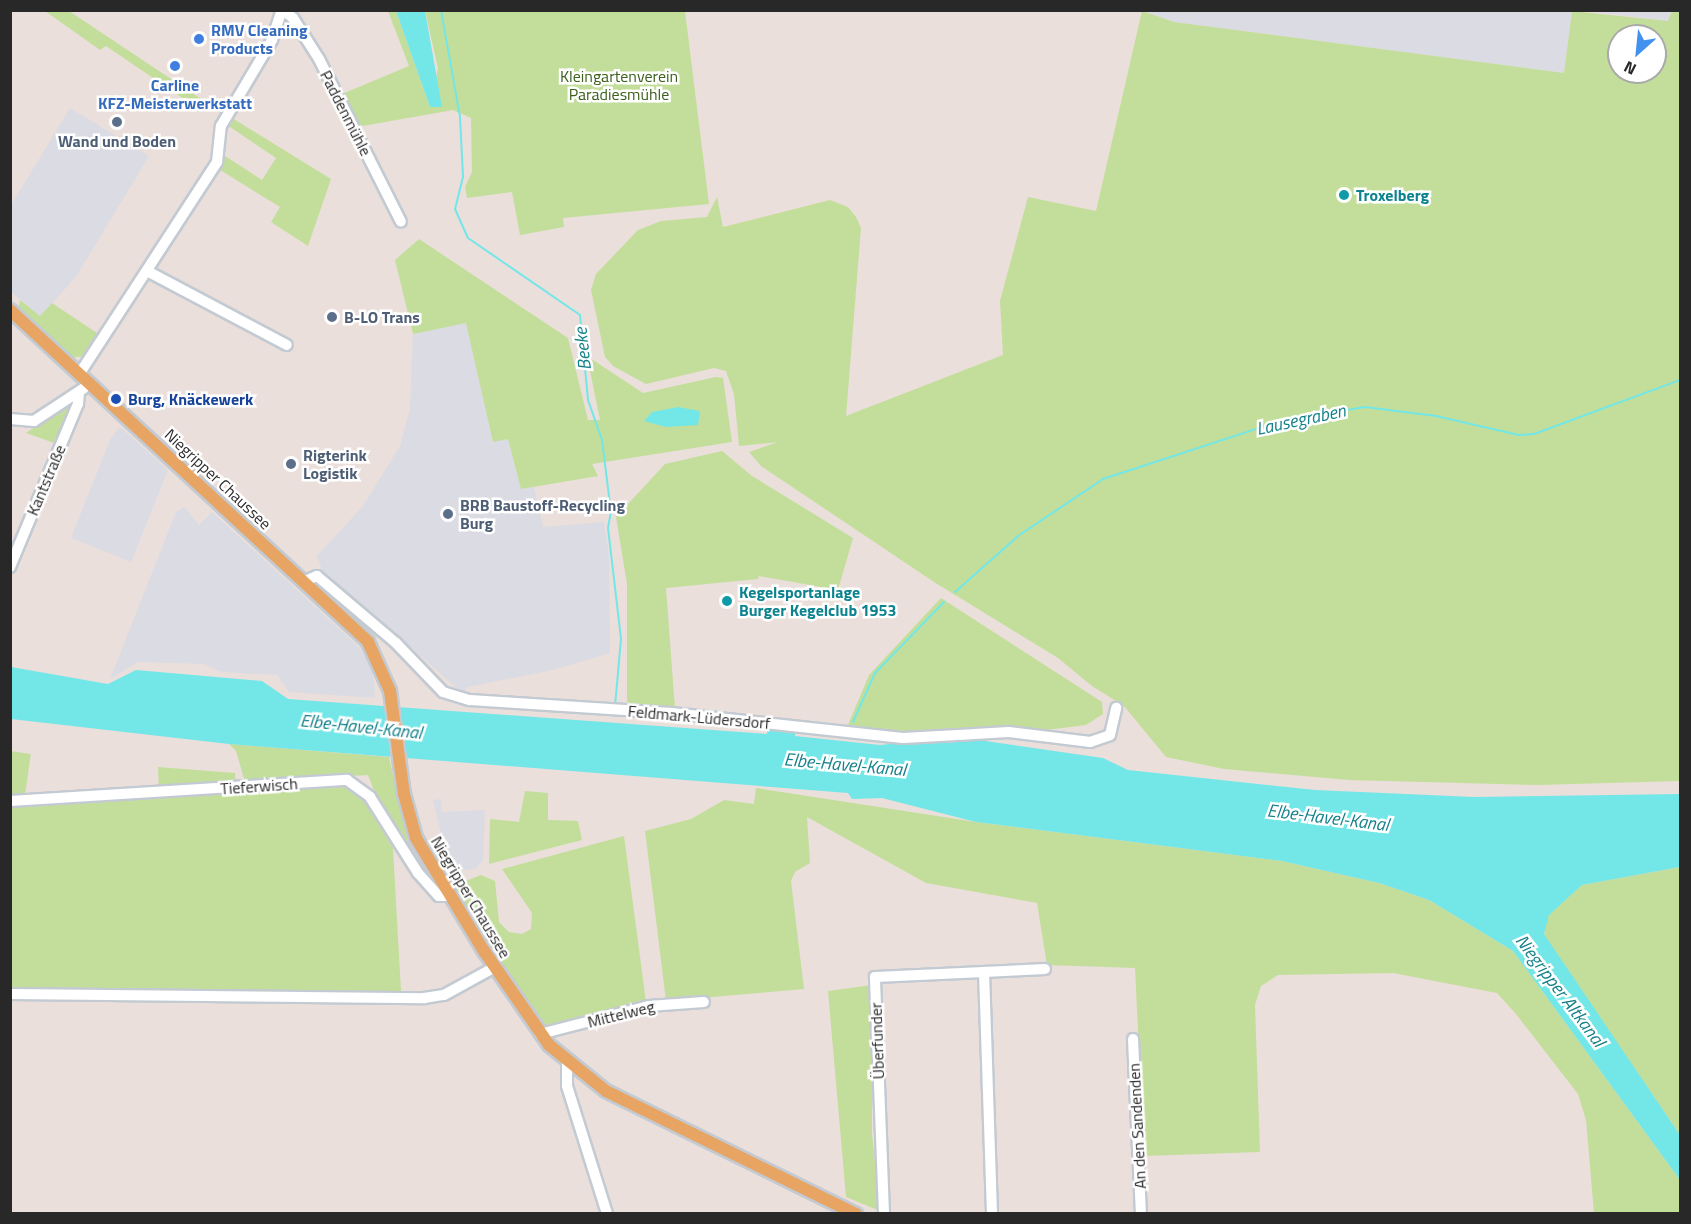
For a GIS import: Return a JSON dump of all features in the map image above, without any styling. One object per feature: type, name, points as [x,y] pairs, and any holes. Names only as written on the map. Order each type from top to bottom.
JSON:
[{"type":"main road","name":"Niegripper Chaussee","points":[[10,310],[305,580],[368,642],[385,674],[392,699],[399,763],[416,838],[449,896],[540,1034],[567,1062],[623,1101],[856,1214]]},
{"type":"street","name":"Paddenmühle","points":[[283,10],[293,18],[319,59],[401,222]]},
{"type":"street","points":[[80,373],[218,162],[221,126],[272,40],[283,10]]},
{"type":"street","points":[[147,271],[287,345]]},
{"type":"street","points":[[10,419],[34,421],[79,392],[89,382]]},
{"type":"street","name":"Kantstraße","points":[[10,567],[78,404],[79,392]]},
{"type":"street","name":"Feldmark-Lüdersdorf","points":[[305,580],[317,576],[396,643],[449,695],[470,700],[620,710],[903,738],[1009,732],[1090,742],[1110,735],[1116,708]]},
{"type":"street","name":"Tieferwisch","points":[[10,801],[347,780],[370,797],[418,873],[439,896],[449,896]]},
{"type":"street","points":[[10,994],[424,998],[444,995],[495,967]]},
{"type":"street","name":"Überfunder","points":[[884,1214],[875,976],[1045,969]]},
{"type":"street","points":[[984,972],[992,1214]]},
{"type":"street","name":"Mittelweg","points":[[540,1034],[649,1006],[704,1002]]},
{"type":"street","name":"An den Sandenden","points":[[1133,1039],[1142,1214]]},
{"type":"street","points":[[567,1062],[567,1086],[607,1214]]},
{"type":"shaded area","points":[[1142,11],[1572,11],[1564,73],[1174,22]]},
{"type":"shaded area","points":[[1586,11],[1672,11],[1669,21]]},
{"type":"shaded area","points":[[70,108],[149,156],[76,277],[40,316],[11,292],[10,207]]},
{"type":"shaded area","name":"BRB Baustoff-Recycling Burg","points":[[466,322],[493,441],[508,439],[521,489],[534,487],[543,527],[604,522],[609,556],[610,653],[553,670],[468,687],[462,693],[374,614],[372,617],[325,578],[317,556],[363,506],[400,446],[410,409],[413,334]]},
{"type":"shaded area","points":[[120,427],[168,470],[131,562],[71,538],[111,438]]},
{"type":"shaded area","points":[[184,507],[199,525],[212,512],[360,648],[373,671],[375,698],[289,692],[277,675],[221,672],[204,664],[138,662],[110,679],[176,512]]},
{"type":"shaded area","points":[[441,799],[442,812],[485,810],[483,860],[476,869],[450,871],[433,800]]},
{"type":"green space","points":[[45,11],[69,11],[222,113],[184,99],[106,46],[100,50]]},
{"type":"green space","name":"Kleingartenverein Paradiesmühle","points":[[388,11],[396,11],[430,107],[438,68],[425,11],[685,11],[709,204],[563,218],[564,227],[520,235],[512,192],[467,198],[465,187],[472,172],[471,118],[453,110],[357,127],[342,94],[409,66]]},
{"type":"green space","points":[[1142,11],[1174,22],[1564,73],[1572,11],[1668,21],[1672,11],[1680,11],[1680,781],[1537,785],[1349,780],[1224,769],[1166,757],[1124,706],[1092,686],[1058,658],[934,582],[761,466],[749,452],[778,442],[739,446],[734,394],[726,371],[714,368],[646,384],[613,366],[605,357],[591,290],[596,274],[638,230],[661,221],[707,217],[717,197],[723,227],[830,200],[848,207],[861,228],[846,416],[1003,355],[1000,301],[1028,197],[1096,211]]},
{"type":"green space","points":[[232,118],[331,179],[308,246],[271,222],[280,207],[217,168],[225,156],[262,180],[276,158],[227,125]]},
{"type":"green space","points":[[419,239],[568,338],[588,420],[600,420],[587,356],[643,393],[716,377],[723,378],[732,442],[592,464],[598,476],[521,489],[508,439],[493,442],[466,323],[413,334],[395,260]]},
{"type":"green space","points":[[20,300],[40,316],[52,303],[97,333],[85,356],[69,358],[18,310]]},
{"type":"green space","points":[[74,400],[57,444],[26,433]]},
{"type":"green space","points":[[722,451],[752,476],[853,538],[838,590],[759,576],[758,579],[666,588],[675,709],[627,704],[627,584],[616,517],[665,464]]},
{"type":"green space","points":[[941,598],[1102,702],[1103,714],[1086,725],[1039,731],[988,726],[911,733],[848,725],[869,675]]},
{"type":"green space","points":[[229,744],[389,757],[408,842],[433,886],[384,816],[368,775],[245,782],[236,751]]},
{"type":"green space","points":[[10,751],[31,754],[24,801],[10,799]]},
{"type":"green space","points":[[158,767],[235,773],[236,785],[159,790]]},
{"type":"green space","points":[[343,785],[364,800],[393,848],[401,991],[11,989],[10,805]]},
{"type":"green space","points":[[756,788],[976,822],[1282,861],[1379,883],[1429,900],[1513,951],[1680,1180],[1680,1213],[1594,1213],[1586,1120],[1578,1094],[1516,1014],[1497,993],[1393,973],[1278,975],[1261,986],[1255,1005],[1260,1152],[1144,1156],[1135,968],[1047,965],[1037,903],[926,883],[807,817],[810,863],[795,872],[791,881],[804,989],[666,1001],[645,831],[691,819],[724,800],[754,804]]},
{"type":"green space","points":[[525,791],[548,793],[548,820],[578,821],[582,840],[489,864],[490,819],[519,822]]},
{"type":"green space","points":[[624,836],[646,1002],[544,1027],[455,893],[458,884],[481,875],[495,881],[499,922],[509,932],[522,934],[531,929],[532,913],[502,869]]},
{"type":"green space","points":[[1680,867],[1680,1135],[1544,935],[1548,915],[1582,885]]},
{"type":"green space","points":[[872,985],[872,1134],[880,1211],[846,1197],[828,991]]},
{"type":"water","points":[[396,11],[425,11],[442,107],[430,107]]},
{"type":"water","points":[[678,407],[700,411],[698,425],[666,427],[644,421],[652,412]]},
{"type":"water","points":[[11,667],[108,684],[136,670],[262,681],[288,699],[767,734],[767,729],[795,731],[795,736],[880,745],[958,737],[1103,758],[1128,770],[1315,790],[1474,797],[1680,794],[1680,867],[1582,885],[1549,915],[1544,934],[1680,1135],[1680,1180],[1513,951],[1429,900],[1379,883],[1282,861],[976,822],[882,798],[852,799],[848,793],[229,744],[11,719]]},
{"type":"pier","points":[[384,703],[400,704],[406,761],[391,760]]},
{"type":"waterway","name":"Beeke","points":[[441,10],[460,117],[463,177],[455,209],[468,238],[580,315],[588,400],[602,440],[611,512],[608,528],[621,639],[615,706]]},
{"type":"waterway","name":"Lausegraben","points":[[955,592],[1018,536],[1103,479],[1277,422],[1365,407],[1436,416],[1519,435],[1534,434],[1680,380]]},
{"type":"waterway","name":"Lausegraben","points":[[853,722],[875,673],[944,602]]},
{"type":"place","name":"RMV Cleaning Products","points":[[199,39]]},
{"type":"place","name":"Carline KFZ-Meisterwerkstatt","points":[[175,66]]},
{"type":"place","name":"Wand und Boden","points":[[117,122]]},
{"type":"place","name":"Troxelberg","points":[[1344,195]]},
{"type":"place","name":"B-LO Trans","points":[[332,317]]},
{"type":"place","name":"Burg, Knäckewerk","points":[[116,399]]},
{"type":"place","name":"Rigterink Logistik","points":[[291,464]]},
{"type":"place","name":"BRB Baustoff-Recycling Burg","points":[[448,514]]},
{"type":"place","name":"Kegelsportanlage Burger Kegelclub 1953","points":[[727,601]]},
{"type":"water label","name":"Elbe-Havel-Kanal","points":[[361,727]]},
{"type":"water label","name":"Elbe-Havel-Kanal","points":[[845,765]]},
{"type":"water label","name":"Elbe-Havel-Kanal","points":[[1328,818]]},
{"type":"water label","name":"Niegripper Altkanal","points":[[1560,991]]}]
